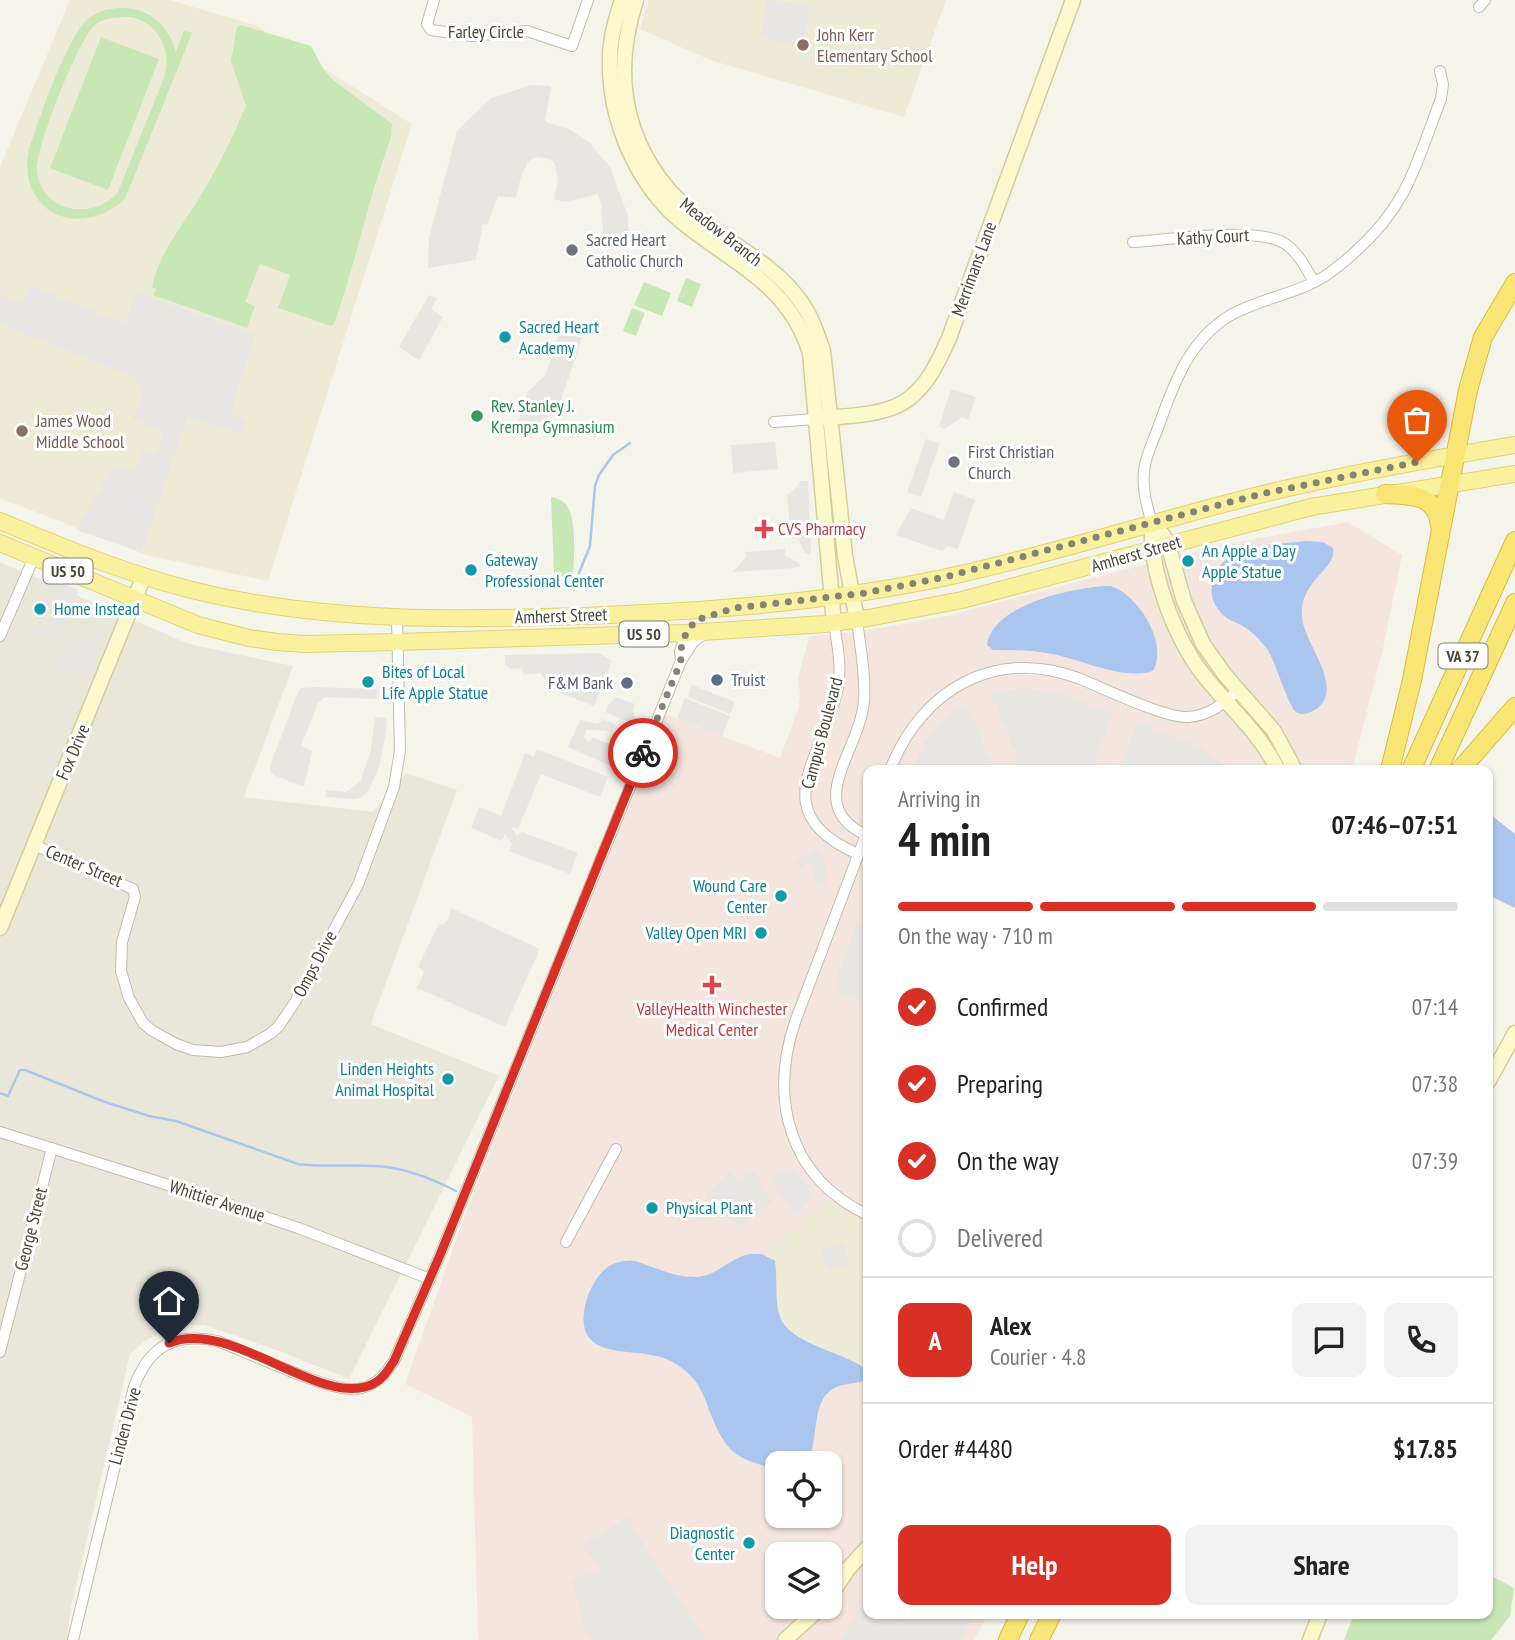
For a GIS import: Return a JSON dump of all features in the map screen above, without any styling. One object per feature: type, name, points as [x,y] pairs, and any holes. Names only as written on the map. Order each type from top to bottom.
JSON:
[{"type":"highway","points":[[1391,765],[1409,694],[1468,390],[1483,337],[1515,283]]},
{"type":"highway","points":[[1385,494],[1426,500],[1436,509],[1440,533]]},
{"type":"highway","name":"VA 37","points":[[1413,765],[1515,541]]},
{"type":"highway","name":"VA 37","points":[[1440,765],[1515,603]]},
{"type":"highway","points":[[1464,765],[1515,706]]},
{"type":"highway","points":[[1008,1640],[1018,1619]]},
{"type":"highway","points":[[1040,1640],[1050,1619]]},
{"type":"main road","name":"Meadow Branch","points":[[622,0],[613,29],[610,83],[615,112],[626,144],[663,205],[685,225],[749,269],[774,290],[789,309],[803,332],[810,353],[816,419]]},
{"type":"main road","name":"Meadow Branch","points":[[636,0],[627,29],[623,58],[624,91],[630,120],[643,152],[670,191],[692,213],[757,258],[788,286],[803,304],[823,351],[831,418]]},
{"type":"main road","name":"Merrimans Lane","points":[[816,419],[862,416],[890,410],[913,396],[932,375],[949,338],[1073,0]]},
{"type":"main road","name":"Campus Boulevard","points":[[831,418],[851,594],[857,620]]},
{"type":"main road","name":"Campus Boulevard","points":[[816,419],[834,623]]},
{"type":"main road","name":"US 50","points":[[1455,455],[1515,445]]},
{"type":"main road","name":"Amherst Street","points":[[0,521],[144,576],[252,603],[310,611],[397,619],[691,611],[832,597],[984,568],[1333,478],[1455,455]]},
{"type":"main road","name":"US 50","points":[[1450,483],[1515,474]]},
{"type":"main road","name":"Amherst Street","points":[[0,543],[198,625],[249,638],[304,644],[686,633],[834,623],[962,600],[1311,507],[1450,483]]},
{"type":"main road","points":[[1152,524],[1168,544],[1193,624],[1210,656],[1274,731],[1292,765]]},
{"type":"main road","points":[[1152,524],[1152,550],[1180,638],[1204,675],[1260,738],[1275,765]]},
{"type":"main road","points":[[34,557],[36,549],[40,547],[83,554]]},
{"type":"main road","name":"Fox Drive","points":[[0,928],[144,576]]},
{"type":"main road","points":[[686,633],[696,620],[735,608]]},
{"type":"main road","points":[[659,634],[679,626],[691,611]]},
{"type":"main road","points":[[1493,1073],[1515,1033]]},
{"type":"main road","points":[[842,1578],[863,1552]]},
{"type":"main road","points":[[785,1640],[807,1619]]},
{"type":"main road","points":[[1310,1640],[1319,1619]]},
{"type":"street","name":"Farley Circle","points":[[434,0],[427,24],[431,30],[472,36],[527,31],[572,46],[587,0]]},
{"type":"street","points":[[1152,524],[1143,487],[1144,468],[1186,359],[1206,334],[1230,316],[1314,282],[1336,268],[1386,219],[1400,198],[1441,99],[1443,84],[1440,71]]},
{"type":"street","name":"Kathy Court","points":[[1133,242],[1247,234],[1267,236],[1290,247],[1314,282]]},
{"type":"street","name":"Merrimans Lane","points":[[774,422],[816,419]]},
{"type":"street","points":[[0,636],[34,557]]},
{"type":"street","name":"Omps Drive","points":[[133,889],[135,897],[122,942],[121,971],[128,998],[150,1030],[184,1047],[221,1052],[237,1050],[259,1041],[279,1026],[347,907],[387,811],[397,777],[400,751],[397,619]]},
{"type":"street","name":"Campus Boulevard","points":[[857,620],[864,674],[864,702],[835,796],[836,807],[842,819],[852,828],[863,831]]},
{"type":"street","name":"Campus Boulevard","points":[[834,623],[839,667],[838,688],[808,773],[805,797],[811,818],[822,834],[839,846],[858,854]]},
{"type":"street","name":"Linden Drive","points":[[73,1640],[134,1387],[152,1355],[180,1338],[204,1338],[337,1387],[355,1389],[380,1379],[394,1361],[430,1279],[681,661],[693,642],[707,632]]},
{"type":"street","name":"Linden Drive","points":[[681,661],[680,652],[686,633]]},
{"type":"street","points":[[892,765],[909,731],[933,703],[969,679],[998,670],[1035,668],[1053,671],[1178,716],[1202,715],[1239,690]]},
{"type":"street","name":"Campus Boulevard","points":[[863,842],[790,1037],[784,1062],[783,1090],[790,1128],[804,1159],[830,1191],[863,1212]]},
{"type":"street","name":"Center Street","points":[[34,845],[133,889]]},
{"type":"street","name":"Whittier Avenue","points":[[0,1132],[216,1199],[430,1279]]},
{"type":"street","name":"George Street","points":[[0,1352],[52,1148]]},
{"type":"street","points":[[566,1242],[616,1149]]},
{"type":"shaded area","points":[[70,0],[169,0],[255,25],[412,124],[268,581],[146,555],[0,498],[0,167]]},
{"type":"shaded area","name":"John Kerr Elementary School","points":[[649,0],[946,0],[904,117],[710,60],[640,29]]},
{"type":"shaded area","points":[[767,0],[810,5],[805,38],[798,37],[797,44],[760,38]]},
{"type":"shaded area","points":[[532,85],[551,86],[545,122],[567,128],[589,142],[610,167],[628,216],[629,247],[604,246],[598,194],[565,202],[554,199],[558,182],[555,164],[550,159],[536,157],[529,161],[521,176],[516,198],[498,196],[487,225],[483,224],[476,260],[428,268],[429,238],[457,131],[491,98]]},
{"type":"shaded area","points":[[29,286],[125,323],[136,292],[255,335],[230,414],[246,420],[242,433],[187,418],[142,552],[76,530],[113,467],[134,472],[143,450],[156,454],[164,432],[133,419],[143,395],[136,378],[0,324],[0,295],[23,304]]},
{"type":"shaded area","points":[[429,295],[437,298],[431,309],[443,317],[419,360],[399,347]]},
{"type":"shaded area","points":[[560,332],[582,338],[557,412],[514,436],[528,392],[546,374]]},
{"type":"shaded area","points":[[951,389],[976,397],[968,420],[962,417],[944,429],[939,426]]},
{"type":"shaded area","points":[[926,439],[940,443],[921,497],[907,492]]},
{"type":"shaded area","points":[[775,442],[778,469],[733,473],[731,445]]},
{"type":"shaded area","points":[[801,481],[808,481],[811,555],[805,553],[798,539],[791,539],[787,494]]},
{"type":"shaded area","points":[[954,492],[975,500],[958,549],[947,546],[942,551],[896,535],[911,508],[944,520]]},
{"type":"shaded area","name":"ValleyHealth Winchester Medical Center","points":[[1348,522],[1402,555],[1384,644],[1353,765],[863,765],[863,1222],[828,1201],[766,1255],[775,1261],[779,1311],[786,1327],[800,1337],[863,1368],[863,1619],[985,1619],[974,1640],[478,1640],[472,1417],[405,1384],[470,1201],[665,714],[780,758],[798,709],[798,678],[809,637],[869,630],[946,616],[1217,546]]},
{"type":"shaded area","points":[[785,549],[785,556],[798,562],[800,566],[733,572],[746,557],[745,552]]},
{"type":"shaded area","points":[[0,562],[189,644],[293,666],[244,797],[373,812],[406,773],[457,790],[371,1024],[499,1076],[349,1379],[204,1325],[180,1326],[166,1330],[145,1341],[130,1354],[71,1607],[67,1640],[0,1640]]},
{"type":"shaded area","points":[[50,578],[78,590],[58,641],[19,625],[21,620],[48,630],[62,594],[46,587]]},
{"type":"shaded area","points":[[67,637],[101,650],[91,676],[56,663]]},
{"type":"shaded area","points":[[599,653],[612,661],[594,706],[550,689],[541,673],[524,675],[522,668],[510,669],[505,664],[505,655]]},
{"type":"shaded area","points":[[692,685],[735,702],[730,714],[688,697]]},
{"type":"shaded area","points":[[301,688],[378,689],[377,699],[324,697],[318,703],[301,746],[312,751],[304,787],[276,776],[270,772],[270,766],[297,694]]},
{"type":"shaded area","points":[[1023,688],[1059,693],[1113,714],[1093,765],[1018,765],[1016,748],[1011,748],[1006,726],[1002,727],[996,704],[993,705],[989,694]]},
{"type":"shaded area","points":[[615,697],[635,704],[633,709],[637,726],[606,712]]},
{"type":"shaded area","points":[[685,698],[730,716],[722,736],[677,718]]},
{"type":"shaded area","points":[[966,705],[984,740],[981,742],[993,761],[989,763],[990,765],[913,765],[924,743],[947,716]]},
{"type":"shaded area","points":[[375,717],[387,718],[386,732],[379,767],[369,790],[362,797],[355,799],[325,797],[326,790],[346,792],[360,782],[371,750]]},
{"type":"shaded area","points":[[602,719],[615,724],[613,731],[586,730],[584,737],[588,742],[592,737],[631,753],[625,772],[568,747],[580,720],[598,724]]},
{"type":"shaded area","points":[[1137,722],[1202,748],[1225,765],[1121,765]]},
{"type":"shaded area","points":[[537,749],[608,777],[600,797],[541,774],[518,829],[511,827],[517,836],[522,832],[578,853],[570,874],[509,851],[512,844],[505,834],[502,841],[471,828],[479,807],[501,816],[525,753],[534,757]]},
{"type":"shaded area","points":[[815,848],[825,861],[828,887],[815,886],[810,861],[801,868],[795,864],[801,854],[806,857]]},
{"type":"shaded area","points":[[451,908],[540,949],[505,1027],[417,988],[424,972],[418,967],[439,924],[443,925],[449,918]]},
{"type":"shaded area","points":[[856,925],[863,927],[862,1002],[838,993],[840,986],[834,984]]},
{"type":"shaded area","points":[[791,1168],[815,1197],[795,1215],[770,1180]]},
{"type":"shaded area","points":[[731,1171],[737,1181],[755,1171],[772,1203],[756,1212],[742,1226],[726,1221],[711,1207],[710,1200],[705,1195]]},
{"type":"shaded area","points":[[829,1200],[845,1213],[863,1222],[863,1368],[791,1332],[780,1317],[776,1267],[766,1255]]},
{"type":"shaded area","points":[[842,1242],[850,1263],[829,1271],[821,1250]]},
{"type":"shaded area","points":[[627,1517],[706,1640],[592,1640],[585,1630],[571,1579],[602,1571],[582,1546]]},
{"type":"shaded area","points":[[863,1604],[863,1619],[973,1619],[960,1640],[841,1640]]},
{"type":"green space","points":[[119,8],[143,12],[158,21],[169,34],[176,52],[184,30],[192,33],[125,199],[107,211],[89,218],[71,218],[55,213],[42,204],[32,189],[28,171],[29,149],[71,42],[80,28],[96,13]],"holes":[[[117,17],[141,20],[149,25],[161,40],[167,58],[166,68],[118,192],[95,207],[69,208],[57,203],[47,195],[40,184],[37,170],[50,118],[69,71],[95,25]]]},
{"type":"green space","points":[[241,25],[311,46],[324,70],[333,80],[392,124],[391,138],[375,184],[349,278],[334,324],[331,326],[278,308],[290,275],[260,264],[245,302],[255,306],[247,328],[153,295],[156,289],[152,287],[155,275],[165,253],[211,179],[246,106],[231,61],[237,27]]},
{"type":"green space","points":[[101,37],[159,59],[108,190],[50,168]]},
{"type":"green space","points":[[686,278],[701,284],[692,307],[677,301]]},
{"type":"green space","points":[[644,282],[671,293],[662,316],[634,305]]},
{"type":"green space","points":[[632,308],[645,313],[636,336],[623,331]]},
{"type":"green space","points":[[551,497],[564,502],[573,524],[571,583],[565,584],[554,574]]},
{"type":"green space","points":[[1493,1577],[1514,1588],[1510,1616],[1491,1640],[1344,1640],[1352,1619],[1493,1619]]},
{"type":"water","points":[[1305,541],[1323,542],[1333,548],[1333,555],[1311,585],[1302,605],[1304,627],[1323,672],[1326,693],[1318,708],[1299,714],[1293,708],[1267,649],[1251,631],[1222,614],[1213,600],[1212,584],[1216,571],[1236,554],[1264,546]]},
{"type":"water","points":[[1111,586],[1131,599],[1148,621],[1157,647],[1157,660],[1153,671],[1114,671],[1047,653],[993,650],[987,645],[992,631],[1004,618],[1019,608],[1078,589]]},
{"type":"water","points":[[1493,817],[1515,834],[1515,908],[1493,897]]},
{"type":"water","points":[[762,1254],[775,1261],[778,1310],[786,1327],[795,1335],[863,1367],[863,1381],[836,1387],[820,1404],[812,1451],[765,1451],[765,1465],[741,1457],[726,1444],[697,1384],[681,1368],[660,1357],[598,1345],[589,1338],[584,1327],[584,1312],[590,1291],[601,1273],[612,1265],[635,1261],[676,1275],[696,1277],[716,1271],[737,1258]]},
{"type":"waterway","points":[[579,573],[590,546],[595,486],[599,475],[613,455],[630,443]]},
{"type":"waterway","points":[[0,1093],[8,1096],[20,1070],[25,1070],[105,1102],[149,1116],[176,1121],[298,1164],[388,1167],[423,1176],[456,1191]]},
{"type":"way so far","points":[[643,753],[681,661],[680,652],[686,633],[698,618],[735,608],[865,593],[945,577],[1261,494],[1417,462]]},
{"type":"place","name":"John Kerr Elementary School","points":[[803,45]]},
{"type":"place","name":"Sacred Heart Catholic Church","points":[[572,250]]},
{"type":"place","name":"Sacred Heart Academy","points":[[505,337]]},
{"type":"place","name":"Rev. Stanley J. Krempa Gymnasium","points":[[477,416]]},
{"type":"place","name":"James Wood Middle School","points":[[22,431]]},
{"type":"place","name":"First Christian Church","points":[[954,462]]},
{"type":"place","name":"CVS Pharmacy","points":[[764,529]]},
{"type":"place","name":"An Apple a Day Apple Statue","points":[[1188,561]]},
{"type":"place","name":"Gateway Professional Center","points":[[471,570]]},
{"type":"place","name":"Home Instead","points":[[40,609]]},
{"type":"place","name":"Truist","points":[[717,680]]},
{"type":"place","name":"Bites of Local Life Apple Statue","points":[[368,682]]},
{"type":"place","name":"F&M Bank","points":[[627,683]]},
{"type":"place","name":"Wound Care Center","points":[[781,896]]},
{"type":"place","name":"Valley Open MRI","points":[[761,933]]},
{"type":"place","name":"ValleyHealth Winchester Medical Center","points":[[712,985]]},
{"type":"place","name":"Linden Heights Animal Hospital","points":[[448,1079]]},
{"type":"place","name":"Physical Plant","points":[[652,1208]]},
{"type":"place","name":"Diagnostic Center","points":[[749,1543]]},
{"type":"route","points":[[169,1343],[191,1337],[218,1341],[306,1376],[347,1389],[365,1387],[385,1374],[394,1361],[440,1255],[643,753]]}]
